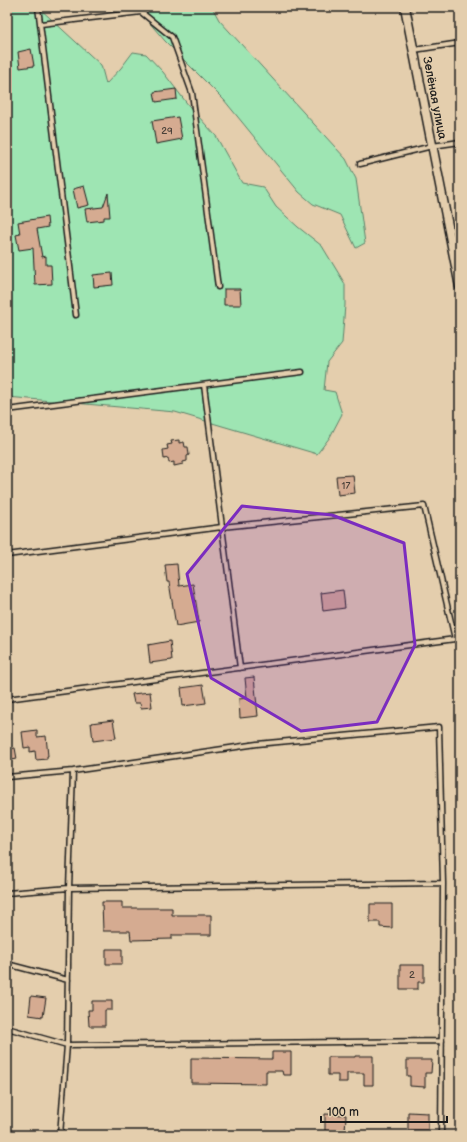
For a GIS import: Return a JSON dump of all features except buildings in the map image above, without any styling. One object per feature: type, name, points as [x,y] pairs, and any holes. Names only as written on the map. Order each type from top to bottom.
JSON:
[{"type":"street","name":"Зелёная улица","points":[[405,7],[432,146],[457,259],[460,287]]},
{"type":"lane","points":[[38,7],[76,315]]},
{"type":"lane","points":[[41,24],[141,12],[172,37],[192,93],[218,287]]},
{"type":"lane","points":[[413,50],[460,43]]},
{"type":"lane","points":[[360,164],[432,146],[460,142]]},
{"type":"lane","points":[[7,410],[302,372]]},
{"type":"lane","points":[[204,385],[240,668]]},
{"type":"lane","points":[[7,555],[222,527],[424,506],[455,639],[7,698]]},
{"type":"lane","points":[[7,777],[73,771],[257,744],[439,727],[443,882],[441,1135]]},
{"type":"lane","points":[[60,1135],[67,1045],[69,888],[73,771]]},
{"type":"lane","points":[[7,893],[69,888],[443,882]]},
{"type":"lane","points":[[7,964],[68,980]]},
{"type":"lane","points":[[7,1028],[67,1045],[442,1041]]},
{"type":"highlighted area","points":[[242,506],[332,515],[404,543],[415,645],[377,722],[301,731],[211,678],[187,574]]},
{"type":"green space","points":[[7,7],[38,7],[101,65],[106,84],[133,52],[146,54],[163,72],[189,106],[216,136],[242,183],[263,187],[276,207],[322,246],[345,284],[345,305],[342,343],[327,362],[324,390],[335,392],[342,414],[330,437],[317,454],[175,412],[7,397]]},
{"type":"green space","points":[[136,7],[212,7],[219,20],[346,159],[356,179],[365,243],[356,248],[340,215],[313,204],[299,192],[224,100],[165,41]]}]
